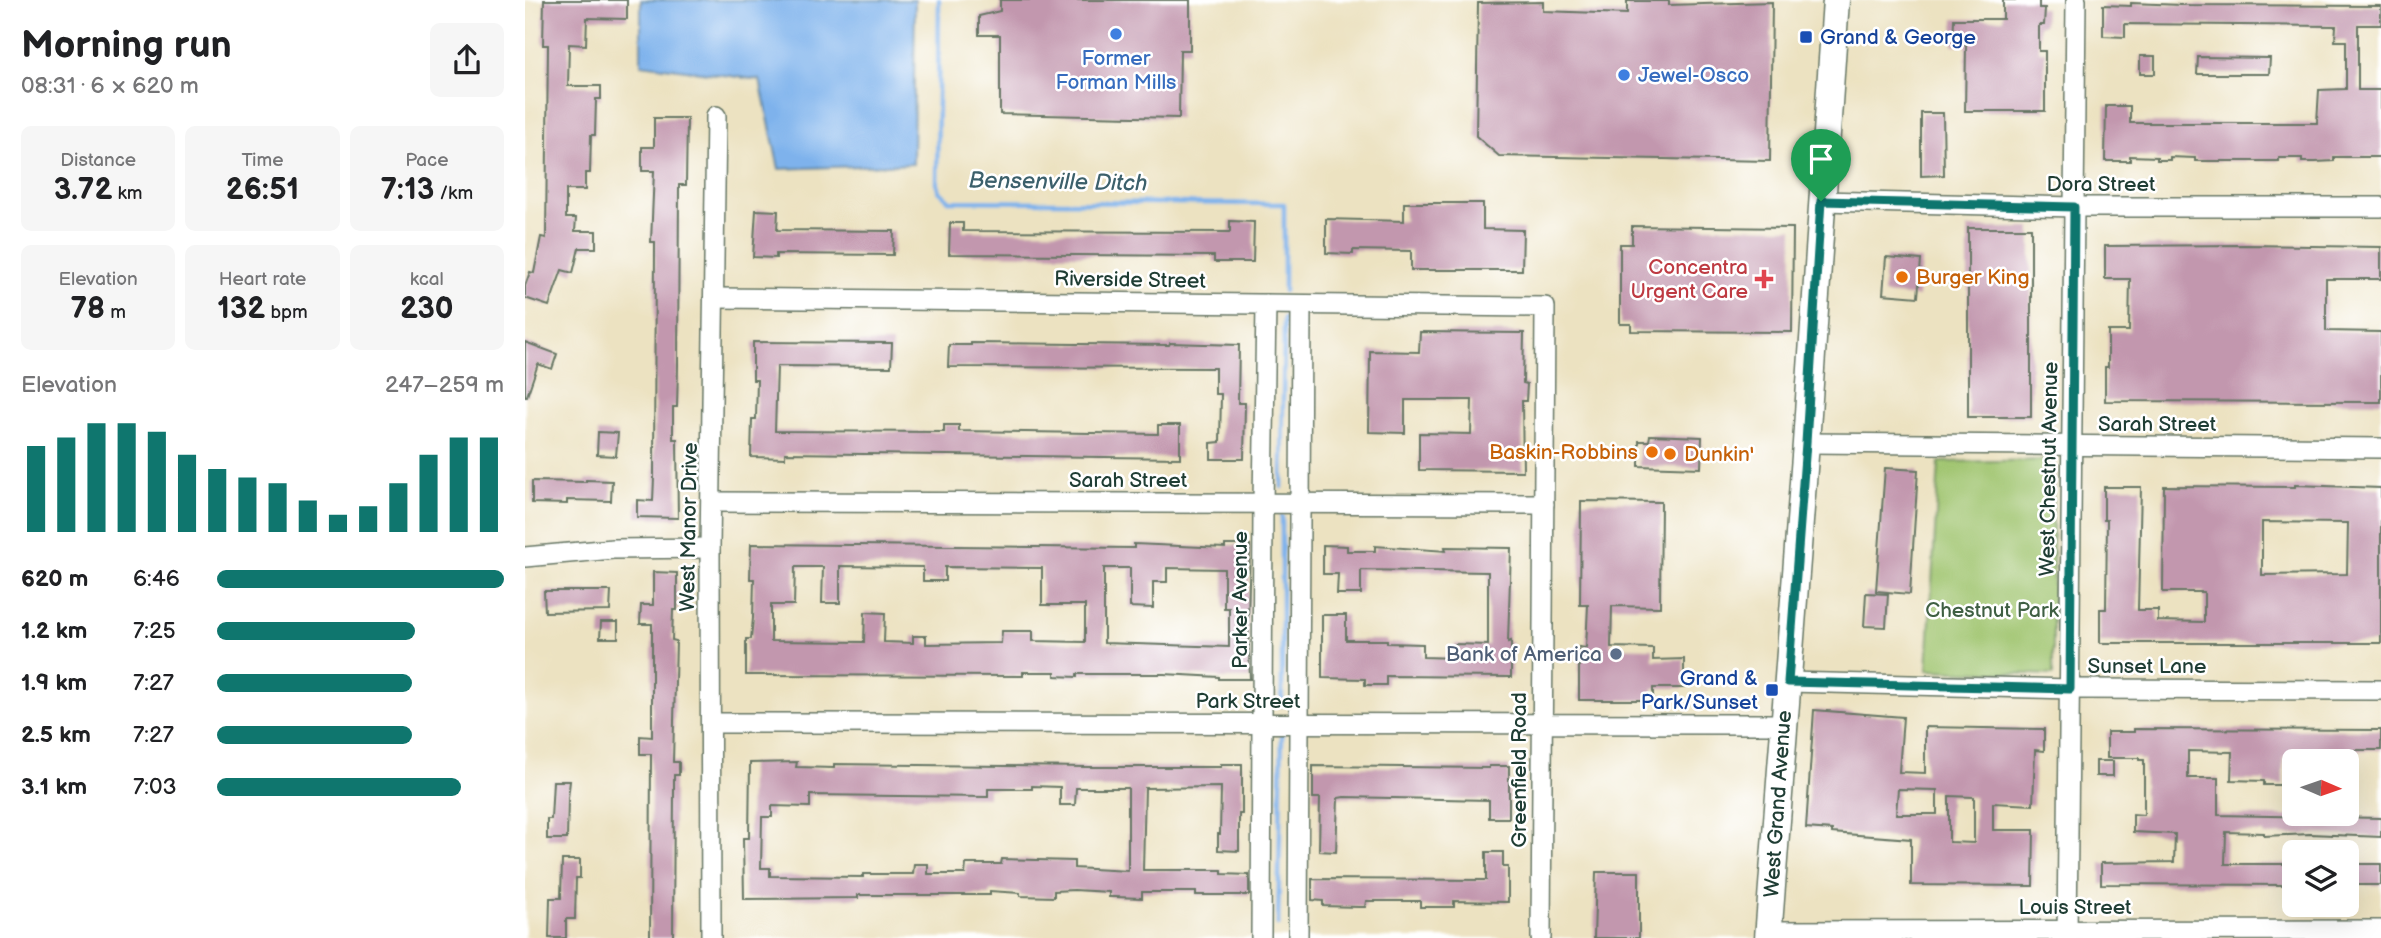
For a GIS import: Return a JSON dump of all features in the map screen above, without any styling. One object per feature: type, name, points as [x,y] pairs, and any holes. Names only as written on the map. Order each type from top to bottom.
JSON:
[{"type":"main road","name":"West Grand Avenue","points":[[1769,934],[1836,0]]},
{"type":"street","name":"West Chestnut Avenue","points":[[2067,934],[2076,0]]},
{"type":"street","name":"West Manor Drive","points":[[711,938],[710,548],[716,116]]},
{"type":"street","name":"Dora Street","points":[[1821,201],[2074,207],[2381,207]]},
{"type":"street","name":"Riverside Street","points":[[715,298],[1545,307]]},
{"type":"street","name":"Parker Avenue","points":[[1261,938],[1266,304]]},
{"type":"street","points":[[1298,938],[1301,305]]},
{"type":"street","name":"Greenfield Road","points":[[1541,938],[1545,307]]},
{"type":"street","name":"Sarah Street","points":[[1806,443],[2381,448]]},
{"type":"street","name":"Sarah Street","points":[[712,502],[1544,504]]},
{"type":"street","points":[[525,557],[613,549],[710,548]]},
{"type":"street","name":"Sunset Lane","points":[[1788,682],[2070,689],[2381,690]]},
{"type":"street","name":"Park Street","points":[[712,723],[1784,724]]},
{"type":"street","name":"Louis Street","points":[[1769,934],[2381,930]]},
{"type":"green space","name":"Chestnut Park","points":[[2053,460],[2053,675],[1927,670],[1939,462]]},
{"type":"water","points":[[641,0],[915,0],[913,164],[779,169],[760,80],[641,64]]},
{"type":"building","points":[[544,0],[627,0],[627,19],[587,18],[586,45],[569,44],[568,86],[601,86],[601,99],[596,99],[595,135],[591,135],[590,173],[585,173],[585,190],[566,190],[566,218],[576,218],[575,231],[596,231],[596,248],[579,248],[573,273],[562,270],[549,306],[525,298],[525,286],[530,272],[534,273],[541,237],[546,238],[548,45],[543,45]]},
{"type":"building","points":[[1000,0],[1190,0],[1190,50],[1180,50],[1179,118],[1000,114],[1000,35],[979,35],[979,16],[1000,11]]},
{"type":"building","points":[[2003,0],[2039,0],[2039,8],[2045,8],[2044,25],[2039,25],[2039,51],[2045,51],[2045,111],[1965,111],[1966,45],[1953,45],[1954,19],[2003,19]]},
{"type":"building","name":"Jewel-Osco","points":[[1627,1],[1669,1],[1669,5],[1772,2],[1770,161],[1499,156],[1476,136],[1478,3],[1543,2],[1543,11],[1627,14]]},
{"type":"building","points":[[2131,3],[2381,6],[2381,25],[2358,25],[2358,90],[2381,90],[2381,157],[2334,157],[2334,161],[2302,162],[2302,158],[2279,158],[2279,161],[2195,161],[2195,158],[2170,157],[2170,160],[2157,160],[2157,157],[2130,156],[2130,161],[2105,161],[2106,106],[2130,106],[2130,123],[2317,123],[2319,90],[2346,89],[2346,41],[2335,41],[2336,26],[2125,24],[2125,37],[2103,36],[2103,5],[2131,6]]},
{"type":"building","points":[[2140,56],[2155,56],[2155,74],[2140,74]]},
{"type":"building","points":[[2198,57],[2270,58],[2269,74],[2197,74]]},
{"type":"building","points":[[1921,113],[1943,113],[1944,175],[1921,176]]},
{"type":"building","points":[[654,118],[687,118],[686,185],[679,185],[677,407],[673,407],[673,439],[677,439],[678,518],[637,517],[637,500],[653,501],[654,478],[655,242],[651,242],[654,171],[642,171],[642,147],[654,147]]},
{"type":"building","points":[[1404,203],[1483,203],[1483,229],[1523,230],[1522,270],[1411,270],[1411,251],[1353,250],[1353,254],[1326,253],[1326,219],[1404,221]]},
{"type":"building","points":[[756,210],[778,211],[777,230],[894,231],[893,255],[776,254],[776,258],[753,257]]},
{"type":"building","points":[[1230,221],[1254,222],[1253,262],[1214,262],[1214,256],[949,254],[950,223],[963,223],[963,231],[1230,232]]},
{"type":"building","points":[[1632,226],[1793,228],[1792,332],[1631,331],[1631,324],[1620,324],[1620,244],[1632,244]]},
{"type":"building","points":[[1968,228],[2031,228],[2031,417],[1968,417]]},
{"type":"building","points":[[2105,246],[2381,247],[2381,279],[2326,279],[2326,331],[2381,332],[2381,402],[2105,401],[2108,331],[2129,331],[2130,279],[2105,279]]},
{"type":"building","name":"Burger King","points":[[1886,257],[1921,260],[1918,297],[1883,294]]},
{"type":"building","points":[[1420,332],[1524,333],[1523,383],[1527,384],[1526,401],[1522,401],[1523,471],[1419,470],[1419,433],[1471,434],[1472,400],[1405,400],[1405,433],[1369,432],[1370,351],[1419,352]]},
{"type":"building","points":[[525,342],[557,354],[552,369],[538,364],[527,396],[525,396]]},
{"type":"building","points":[[753,342],[892,343],[891,367],[777,366],[775,431],[944,432],[944,425],[959,425],[959,431],[1158,434],[1158,425],[1180,425],[1180,458],[785,453],[785,458],[751,457],[757,380],[753,380]]},
{"type":"building","points":[[949,345],[1239,345],[1238,403],[1245,403],[1244,459],[1211,459],[1211,443],[1220,442],[1221,394],[1215,394],[1215,368],[948,367]]},
{"type":"building","points":[[598,432],[618,433],[616,456],[597,455]]},
{"type":"building","name":"Dunkin'","points":[[1650,435],[1702,437],[1701,468],[1639,466],[1639,441],[1649,441]]},
{"type":"building","points":[[1885,468],[1918,470],[1910,594],[1876,591]]},
{"type":"building","points":[[532,481],[612,481],[611,501],[567,500],[567,504],[532,503]]},
{"type":"building","points":[[2164,486],[2381,488],[2381,643],[2100,643],[2100,609],[2106,609],[2107,520],[2104,520],[2104,487],[2141,487],[2138,610],[2158,610],[2158,621],[2204,622],[2204,592],[2163,592]],"holes":[[[2262,522],[2348,523],[2347,574],[2262,575]]]},
{"type":"building","points":[[1581,501],[1661,502],[1660,607],[1612,606],[1611,647],[1653,648],[1653,660],[1684,659],[1684,688],[1653,688],[1653,700],[1579,700],[1579,647],[1586,648],[1588,605],[1580,605]]},
{"type":"building","points":[[751,544],[1134,548],[1134,544],[1225,548],[1225,545],[1250,545],[1250,679],[1164,674],[1077,674],[1077,677],[1055,676],[1055,672],[1023,672],[1023,676],[746,675],[746,639],[751,639],[753,618],[754,579],[750,579]],"holes":[[[840,566],[923,567],[923,581],[945,581],[945,567],[1042,568],[1042,605],[1085,605],[1085,642],[1033,641],[1033,631],[1002,631],[1001,643],[926,644],[926,636],[913,636],[913,643],[884,642],[885,613],[865,612],[864,642],[771,641],[771,605],[794,605],[795,567],[823,567],[822,603],[840,603]],[[1104,568],[1130,568],[1130,607],[1153,608],[1153,582],[1167,582],[1167,568],[1224,569],[1224,608],[1229,608],[1229,647],[1104,643]]]},
{"type":"building","points":[[1323,545],[1347,546],[1347,551],[1375,551],[1375,546],[1446,551],[1445,547],[1511,548],[1508,642],[1511,641],[1511,677],[1386,676],[1386,685],[1365,685],[1365,679],[1322,678],[1322,615],[1346,615],[1346,640],[1387,640],[1387,643],[1423,644],[1423,657],[1455,658],[1455,644],[1488,645],[1488,572],[1361,570],[1361,594],[1337,594],[1338,574],[1323,574]]},
{"type":"building","points":[[653,572],[677,573],[677,610],[673,610],[672,640],[676,641],[673,762],[679,762],[679,775],[674,775],[673,938],[650,938],[651,754],[640,754],[640,736],[652,737],[652,624],[640,624],[641,605],[653,605]]},
{"type":"building","points":[[544,591],[611,591],[610,611],[545,612]]},
{"type":"building","points":[[1866,593],[1888,594],[1886,627],[1864,626]]},
{"type":"building","points":[[601,622],[618,622],[618,638],[600,638]]},
{"type":"building","points":[[1814,710],[1903,717],[1899,772],[1925,773],[1925,727],[2044,729],[2044,751],[2035,750],[2033,805],[1993,803],[1993,830],[2034,830],[2033,886],[1911,885],[1911,839],[1832,833],[1832,830],[1806,828]],"holes":[[[1898,789],[1937,790],[1937,814],[1896,814]],[[1949,796],[1974,797],[1974,843],[1949,842]]]},
{"type":"building","points":[[2134,729],[2381,730],[2381,750],[2282,749],[2282,785],[2264,785],[2264,781],[2231,780],[2232,752],[2188,751],[2188,778],[2218,778],[2218,815],[2282,816],[2282,826],[2359,826],[2359,818],[2381,818],[2381,837],[2310,834],[2264,836],[2264,833],[2226,832],[2225,864],[2282,864],[2282,885],[2101,884],[2101,863],[2174,862],[2175,834],[2133,832],[2133,814],[2144,815],[2144,760],[2107,758],[2107,732],[2134,732]]},
{"type":"building","points":[[2096,761],[2113,761],[2113,776],[2096,776]]},
{"type":"building","points":[[797,762],[796,767],[834,768],[834,764],[1221,767],[1221,764],[1242,764],[1239,851],[1218,850],[1221,787],[1145,788],[1143,870],[1222,870],[1222,874],[1249,875],[1249,895],[1142,892],[1142,898],[1109,897],[1109,892],[1074,890],[1054,891],[1054,897],[1020,896],[1020,893],[990,891],[990,895],[858,895],[858,898],[744,899],[743,838],[749,838],[750,763]],"holes":[[[1060,787],[1060,805],[1075,805],[1076,788],[1128,788],[1128,871],[1074,868],[1074,861],[1002,859],[1001,864],[966,864],[965,874],[928,874],[928,864],[914,864],[913,874],[863,874],[863,877],[770,876],[770,868],[761,868],[762,817],[772,817],[772,806],[810,807],[810,795],[988,797],[988,789]]]},
{"type":"building","points":[[1313,766],[1509,766],[1509,818],[1489,818],[1489,800],[1338,798],[1336,852],[1319,851],[1320,798],[1313,798]]},
{"type":"building","points":[[553,781],[570,781],[567,839],[547,839]]},
{"type":"building","points":[[1486,852],[1503,852],[1503,867],[1508,867],[1508,902],[1454,901],[1454,907],[1420,907],[1420,901],[1366,901],[1365,907],[1359,907],[1323,906],[1323,901],[1312,900],[1312,879],[1486,880]]},
{"type":"building","points":[[562,860],[580,860],[580,878],[576,878],[575,919],[566,919],[566,938],[549,938],[550,898],[561,898]]},
{"type":"building","points":[[2359,864],[2381,864],[2381,885],[2359,885]]},
{"type":"building","points":[[1596,872],[1639,872],[1639,938],[1594,938]]},
{"type":"waterway","name":"Bensenville Ditch","points":[[939,0],[937,185],[939,191],[950,201],[1284,204],[1284,291]]},
{"type":"waterway","name":"Bensenville Ditch","points":[[1282,487],[1284,318]]},
{"type":"waterway","name":"Bensenville Ditch","points":[[1282,517],[1282,705]]},
{"type":"waterway","name":"Bensenville Ditch","points":[[1278,925],[1282,734]]},
{"type":"place","name":"Former Forman Mills","points":[[1116,34]]},
{"type":"place","name":"Grand & George","points":[[1806,37]]},
{"type":"place","name":"Jewel-Osco","points":[[1624,75]]},
{"type":"place","name":"Burger King","points":[[1902,277]]},
{"type":"place","name":"Concentra Urgent Care","points":[[1764,279]]},
{"type":"place","name":"Baskin-Robbins","points":[[1652,452]]},
{"type":"place","name":"Dunkin'","points":[[1670,454]]},
{"type":"place","name":"Bank of America","points":[[1616,654]]},
{"type":"place","name":"Grand & Park/Sunset","points":[[1772,690]]},
{"type":"route","points":[[1821,201],[2074,207],[2070,689],[1788,682],[1821,201]]}]
